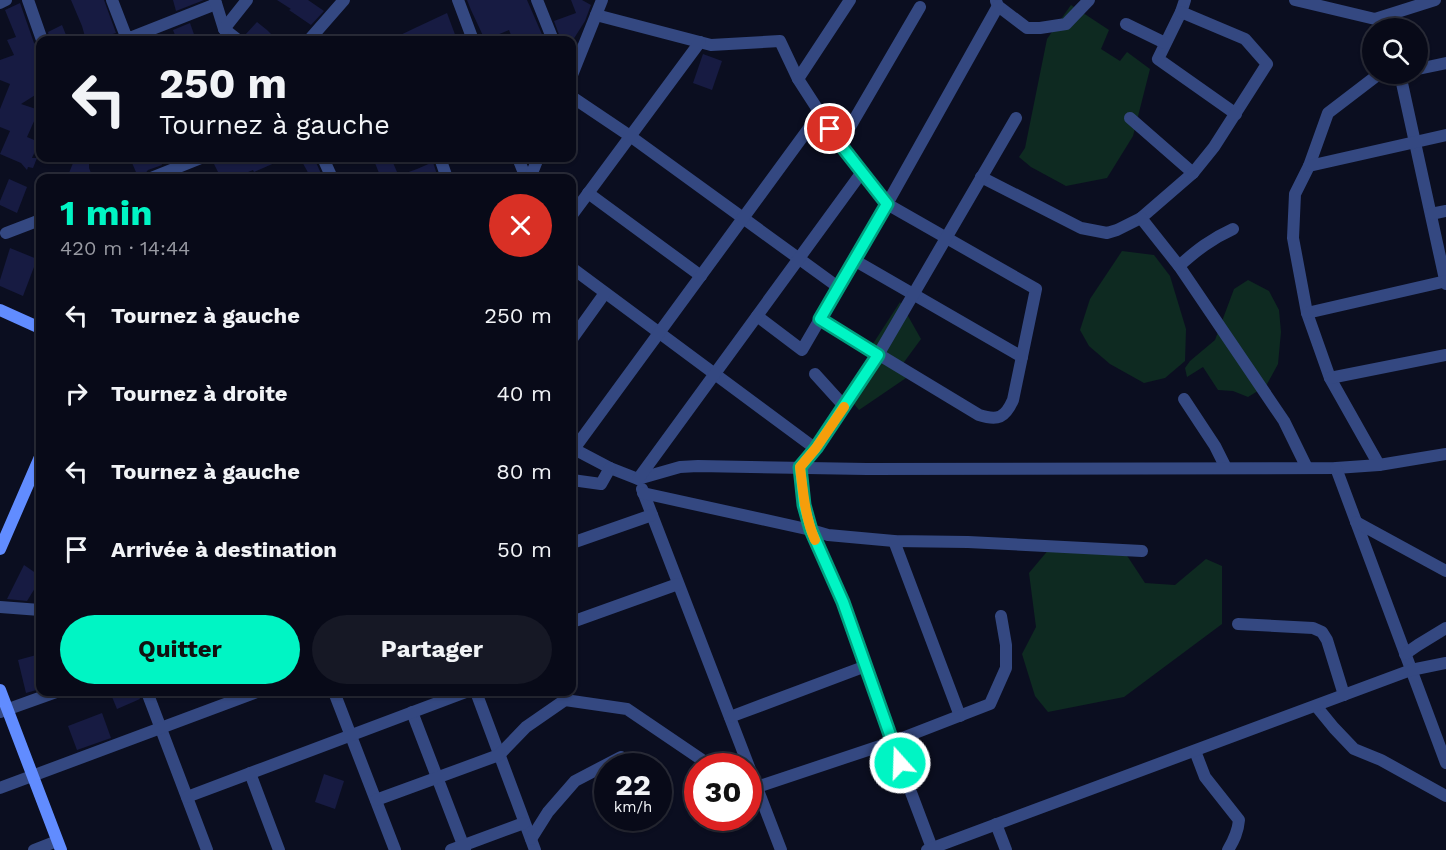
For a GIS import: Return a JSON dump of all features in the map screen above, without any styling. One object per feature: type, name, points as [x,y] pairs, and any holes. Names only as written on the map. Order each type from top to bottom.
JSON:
[{"type":"street","points":[[0,3],[6,0]]},
{"type":"street","points":[[28,0],[41,36]]},
{"type":"street","points":[[112,0],[125,36]]},
{"type":"street","points":[[224,29],[247,0]]},
{"type":"street","points":[[312,36],[344,0]]},
{"type":"street","points":[[458,0],[469,36]]},
{"type":"street","points":[[537,0],[551,36]]},
{"type":"street","points":[[576,65],[602,0]]},
{"type":"street","points":[[798,79],[850,0]]},
{"type":"street","points":[[757,316],[802,350],[887,204],[997,3],[1027,28],[1040,28],[1066,24],[1089,0]]},
{"type":"street","points":[[1295,0],[1362,19]]},
{"type":"street","points":[[1385,18],[1400,5],[1435,0]]},
{"type":"street","points":[[135,36],[216,2],[224,29],[233,36]]},
{"type":"street","points":[[981,177],[1081,228],[1107,233],[1141,218],[1193,173],[1214,147],[1236,114],[1267,64],[1245,39],[1183,6],[1158,59],[1236,114]]},
{"type":"street","points":[[840,144],[920,7]]},
{"type":"street","points":[[596,15],[711,45],[780,41],[798,79],[840,144],[887,204],[1036,289],[1013,400],[1003,416],[991,419],[979,415],[820,319]]},
{"type":"street","points":[[1126,24],[1165,43]]},
{"type":"street","points":[[576,210],[700,42]]},
{"type":"street","points":[[1428,67],[1446,63]]},
{"type":"street","points":[[1365,84],[1329,113],[1309,166],[1295,194],[1293,238],[1307,313],[1330,378],[1379,465]]},
{"type":"street","points":[[1307,313],[1446,282],[1402,84]]},
{"type":"street","points":[[576,99],[838,287]]},
{"type":"street","points":[[576,445],[820,113]]},
{"type":"street","points":[[1016,117],[878,355],[816,448],[800,467],[804,505],[811,530],[843,602],[930,849],[1411,670],[1446,663]]},
{"type":"street","points":[[1130,118],[1193,173]]},
{"type":"street","points":[[1309,166],[1446,135]]},
{"type":"street","points":[[171,174],[193,162]]},
{"type":"street","points":[[638,479],[862,172]]},
{"type":"street","points":[[588,193],[701,276]]},
{"type":"street","points":[[1431,214],[1446,211]]},
{"type":"street","points":[[1141,218],[1179,266],[1284,421],[1307,468]]},
{"type":"street","points":[[6,233],[36,222]]},
{"type":"street","points":[[1179,266],[1199,248],[1233,230]]},
{"type":"street","points":[[854,260],[1022,357]]},
{"type":"street","points":[[576,271],[816,448]]},
{"type":"street","points":[[576,333],[605,293]]},
{"type":"street","points":[[0,310],[36,326]]},
{"type":"street","points":[[1330,378],[1446,355]]},
{"type":"street","points":[[816,374],[844,406]]},
{"type":"street","points":[[1184,399],[1215,446],[1226,468]]},
{"type":"street","points":[[576,451],[638,479],[680,467],[1336,468],[1379,465],[1446,454]]},
{"type":"street","points":[[0,549],[36,466]]},
{"type":"street","points":[[576,481],[601,484],[610,468]]},
{"type":"street","points":[[1336,468],[1446,763]]},
{"type":"street","points":[[638,479],[730,717],[742,753]]},
{"type":"street","points":[[643,493],[811,530],[828,536],[894,541],[968,542],[1142,551]]},
{"type":"street","points":[[576,542],[652,515]]},
{"type":"street","points":[[1356,522],[1446,571]]},
{"type":"street","points":[[894,541],[960,716]]},
{"type":"street","points":[[576,621],[678,584]]},
{"type":"street","points":[[0,607],[36,610]]},
{"type":"street","points":[[762,786],[892,742],[990,704],[1006,668],[1006,645],[1001,616]]},
{"type":"street","points":[[1238,624],[1313,628],[1322,632],[1330,648],[1344,695]]},
{"type":"street","points":[[1405,654],[1446,628]]},
{"type":"street","points":[[730,717],[866,666]]},
{"type":"street","points":[[0,690],[4,711],[59,846],[34,850]]},
{"type":"street","points":[[4,711],[45,696]]},
{"type":"street","points":[[149,696],[207,850]]},
{"type":"street","points":[[0,788],[246,696]]},
{"type":"street","points":[[336,696],[395,850]]},
{"type":"street","points":[[187,797],[455,696]]},
{"type":"street","points":[[477,696],[533,845]]},
{"type":"street","points":[[376,801],[499,755],[526,727],[563,696],[627,709],[692,753]]},
{"type":"street","points":[[1316,706],[1353,749],[1381,760],[1446,796]]},
{"type":"street","points":[[412,712],[464,848]]},
{"type":"street","points":[[1195,750],[1205,777],[1239,820],[1235,839],[1228,850]]},
{"type":"street","points":[[533,845],[548,812],[575,781],[594,771]]},
{"type":"street","points":[[250,773],[279,850]]},
{"type":"street","points":[[762,801],[781,850]]},
{"type":"street","points":[[451,850],[464,848],[524,822]]},
{"type":"street","points":[[996,824],[1006,850]]},
{"type":"green space","points":[[1071,5],[1109,30],[1101,49],[1120,61],[1127,52],[1150,69],[1133,136],[1107,178],[1066,186],[1031,167],[1019,157],[1025,148],[1047,39]]},
{"type":"green space","points":[[1122,251],[1154,255],[1170,276],[1186,329],[1185,361],[1165,378],[1144,383],[1110,364],[1089,346],[1080,330],[1090,299]]},
{"type":"green space","points":[[1248,280],[1269,291],[1279,310],[1281,332],[1278,364],[1266,386],[1248,397],[1233,391],[1218,390],[1203,367],[1187,377],[1185,368],[1215,340],[1234,289]]},
{"type":"green space","points":[[900,302],[921,339],[899,369],[906,378],[859,410],[850,399],[870,377],[867,353]]},
{"type":"green space","points":[[1120,545],[1145,583],[1175,585],[1206,559],[1222,566],[1222,624],[1124,697],[1048,712],[1035,696],[1022,654],[1036,627],[1029,573],[1050,548]]},
{"type":"building","points":[[71,0],[104,0],[116,33],[106,36],[85,36]]},
{"type":"building","points":[[173,0],[204,0],[176,11]]},
{"type":"building","points":[[277,0],[308,0],[324,11],[311,25]]},
{"type":"building","points":[[467,0],[527,0],[543,36],[511,36],[509,30],[495,36],[483,36]]},
{"type":"building","points":[[571,0],[582,0],[591,5],[576,36],[560,36],[554,21],[576,13]]},
{"type":"building","points":[[20,3],[36,45],[36,95],[21,104],[36,109],[36,117],[27,137],[36,141],[36,149],[32,158],[36,158],[36,160],[33,168],[28,167],[27,170],[21,163],[0,154],[10,131],[0,127],[0,109],[10,84],[0,80],[0,60],[14,55],[7,40],[16,37],[5,10]]},
{"type":"building","points":[[447,13],[456,36],[398,36]]},
{"type":"building","points":[[257,22],[271,34],[269,36],[245,35]]},
{"type":"building","points":[[190,23],[195,36],[175,36],[173,30]]},
{"type":"building","points":[[62,25],[66,36],[49,36],[48,32]]},
{"type":"building","points":[[703,54],[722,61],[712,90],[693,83]]},
{"type":"building","points":[[73,162],[89,162],[91,174],[69,174]]},
{"type":"building","points":[[132,162],[161,162],[162,165],[148,170],[145,174],[137,174]]},
{"type":"building","points":[[213,162],[277,162],[254,172],[253,170],[244,174],[219,174]]},
{"type":"building","points":[[302,162],[316,162],[321,174],[309,174]]},
{"type":"building","points":[[375,162],[393,162],[397,172],[379,174]]},
{"type":"building","points":[[433,162],[437,174],[403,174]]},
{"type":"building","points":[[9,179],[27,187],[17,213],[0,205]]},
{"type":"building","points":[[10,248],[36,259],[23,296],[0,286]]},
{"type":"building","points":[[24,565],[36,573],[36,586],[27,601],[7,599]]},
{"type":"building","points":[[36,655],[36,690],[26,693],[18,660]]},
{"type":"building","points":[[112,696],[139,696],[140,699],[117,709]]},
{"type":"building","points":[[102,713],[111,738],[77,750],[68,726]]},
{"type":"building","points":[[324,774],[344,781],[335,809],[315,802]]},
{"type":"slow traffic","points":[[815,540],[804,505],[800,467],[844,407]]},
{"type":"route","points":[[830,129],[887,204],[820,319],[878,355],[816,448],[800,467],[804,505],[811,530],[843,602],[900,763]]}]
